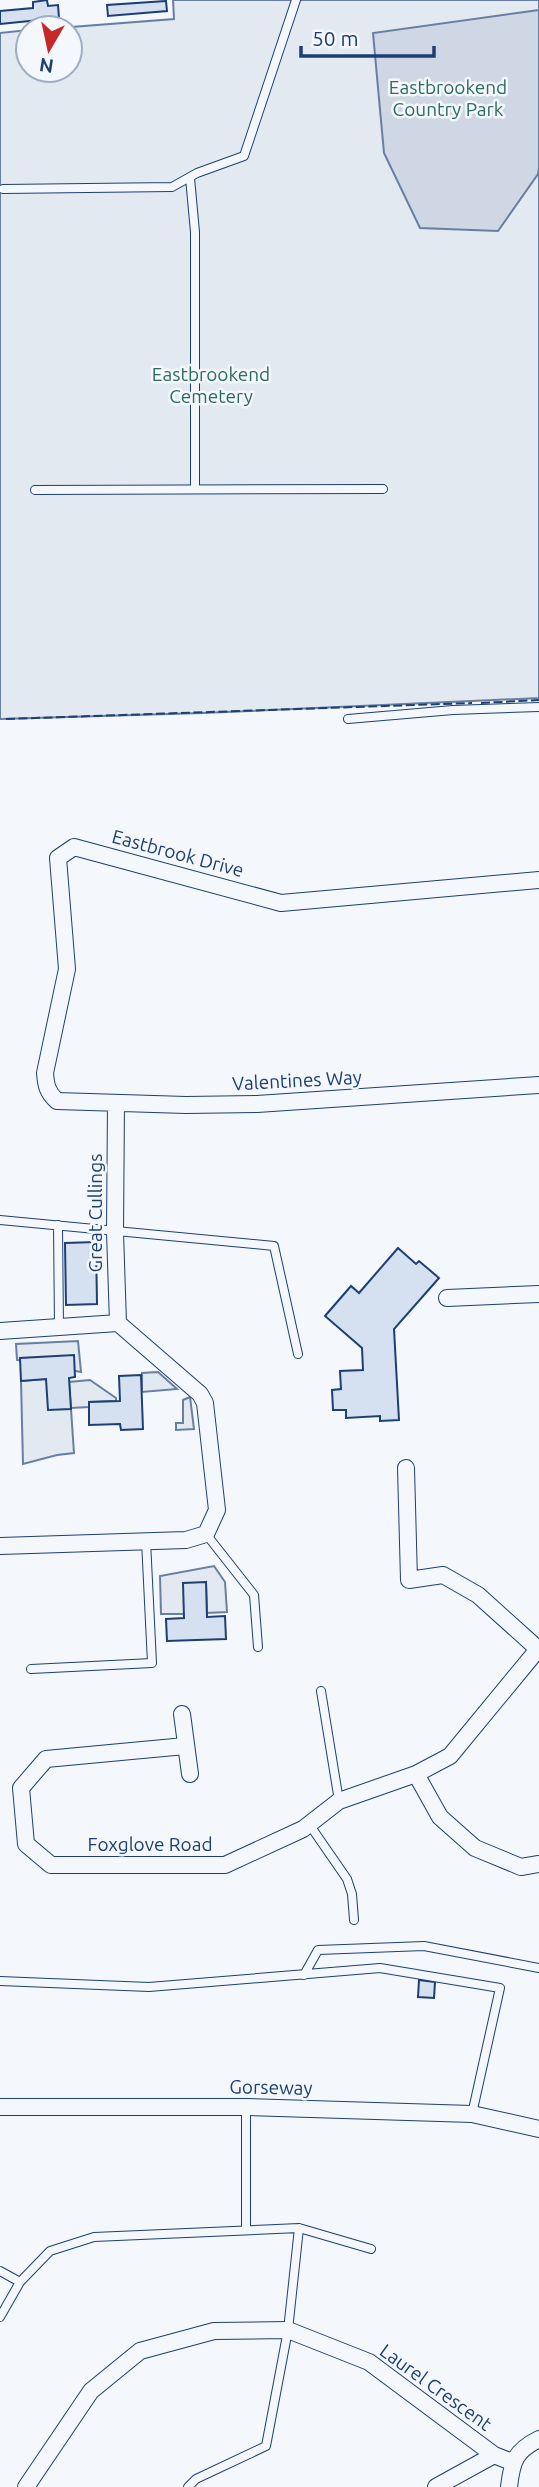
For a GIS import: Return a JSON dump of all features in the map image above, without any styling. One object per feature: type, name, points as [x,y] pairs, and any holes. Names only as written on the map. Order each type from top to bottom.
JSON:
[{"type":"street","name":"Eastbrook Drive","points":[[57,1101],[50,1095],[45,1073],[67,968],[58,858],[74,847],[281,903],[539,880]]},
{"type":"street","name":"Valentines Way","points":[[57,1101],[257,1104],[539,1085]]},
{"type":"street","name":"Great Cullings","points":[[117,1103],[118,1323]]},
{"type":"street","points":[[447,1298],[539,1294]]},
{"type":"street","points":[[0,1331],[118,1323],[193,1387],[205,1403],[217,1510],[206,1534],[186,1541],[0,1546]]},
{"type":"street","points":[[406,1468],[409,1580],[443,1575],[478,1595],[538,1648]]},
{"type":"street","name":"Foxglove Road","points":[[185,1746],[46,1759],[22,1788],[26,1844],[51,1865],[225,1866],[309,1825],[339,1801],[416,1774],[450,1756],[538,1648]]},
{"type":"street","points":[[182,1714],[190,1774]]},
{"type":"street","points":[[416,1774],[440,1818],[475,1848],[521,1867],[539,1864]]},
{"type":"street","name":"Gorseway","points":[[0,2107],[246,2107],[472,2114],[539,2129]]},
{"type":"street","name":"Laurel Crescent","points":[[26,2487],[91,2391],[140,2351],[214,2331],[288,2330],[369,2362],[494,2455],[512,2462]]},
{"type":"street","points":[[509,2487],[512,2462],[525,2445],[539,2439]]},
{"type":"street","points":[[436,2487],[494,2455]]},
{"type":"lane","points":[[3,190],[172,187],[244,156],[296,0]]},
{"type":"lane","points":[[190,177],[195,232],[195,489]]},
{"type":"lane","points":[[35,490],[383,489]]},
{"type":"lane","points":[[348,719],[453,710],[539,708]]},
{"type":"lane","points":[[0,1220],[274,1246],[298,1354]]},
{"type":"lane","points":[[58,1225],[59,1328]]},
{"type":"lane","points":[[206,1534],[254,1595],[258,1647]]},
{"type":"lane","points":[[31,1669],[152,1663],[146,1541]]},
{"type":"lane","points":[[321,1691],[339,1801]]},
{"type":"lane","points":[[309,1825],[347,1879],[352,1894],[354,1920]]},
{"type":"lane","points":[[304,1975],[318,1950],[425,1946],[539,1968]]},
{"type":"lane","points":[[0,1981],[149,1987],[380,1968],[500,1988],[472,2114]]},
{"type":"lane","points":[[246,2107],[246,2230]]},
{"type":"lane","points":[[188,2487],[196,2479],[266,2446],[288,2330],[299,2228]]},
{"type":"lane","points":[[0,2317],[20,2282],[50,2251],[94,2237],[299,2228],[371,2249]]},
{"type":"lane","points":[[0,2272],[20,2282]]},
{"type":"green space","name":"Eastbrookend Cemetery","points":[[173,0],[539,0],[539,698],[0,719],[0,33],[14,32],[14,84],[84,84],[84,26],[174,19]]},
{"type":"green space","points":[[78,1341],[81,1372],[17,1360],[16,1344]]},
{"type":"green space","points":[[158,1372],[177,1389],[142,1392],[142,1373]]},
{"type":"green space","points":[[46,1379],[71,1409],[74,1453],[23,1464],[21,1381]]},
{"type":"green space","points":[[90,1380],[116,1398],[116,1401],[89,1402],[89,1407],[71,1408],[69,1382]]},
{"type":"green space","points":[[190,1397],[194,1429],[176,1430],[176,1423],[183,1423],[183,1400]]},
{"type":"green space","points":[[214,1566],[225,1582],[227,1612],[207,1613],[206,1583],[184,1614],[161,1614],[160,1576]]},
{"type":"shaded area","name":"Eastbrookend Country Park","points":[[539,10],[538,174],[498,231],[420,228],[384,153],[373,33]]},
{"type":"building","points":[[47,0],[48,6],[58,5],[59,14],[14,14],[14,23],[0,24],[0,11],[33,8],[33,2]]},
{"type":"building","points":[[166,1],[167,11],[108,16],[107,5]]},
{"type":"building","points":[[96,1242],[97,1304],[66,1305],[65,1243]]},
{"type":"building","points":[[398,1248],[416,1264],[419,1261],[439,1278],[394,1329],[399,1420],[380,1421],[380,1416],[346,1418],[346,1410],[333,1410],[332,1390],[341,1389],[340,1371],[363,1370],[362,1348],[325,1316],[351,1286],[359,1293]]},
{"type":"building","points":[[74,1355],[75,1377],[69,1378],[71,1409],[48,1410],[46,1379],[21,1381],[20,1358]]},
{"type":"building","points":[[141,1375],[143,1429],[121,1430],[120,1424],[89,1425],[89,1402],[120,1401],[119,1376]]},
{"type":"building","points":[[206,1582],[207,1617],[225,1616],[226,1639],[167,1641],[166,1619],[184,1618],[183,1583]]},
{"type":"building","points":[[419,1980],[435,1982],[434,1998],[418,1997]]},
{"type":"fence","points":[[481,703],[539,700]]},
{"type":"fence","points":[[6,719],[472,703]]}]
